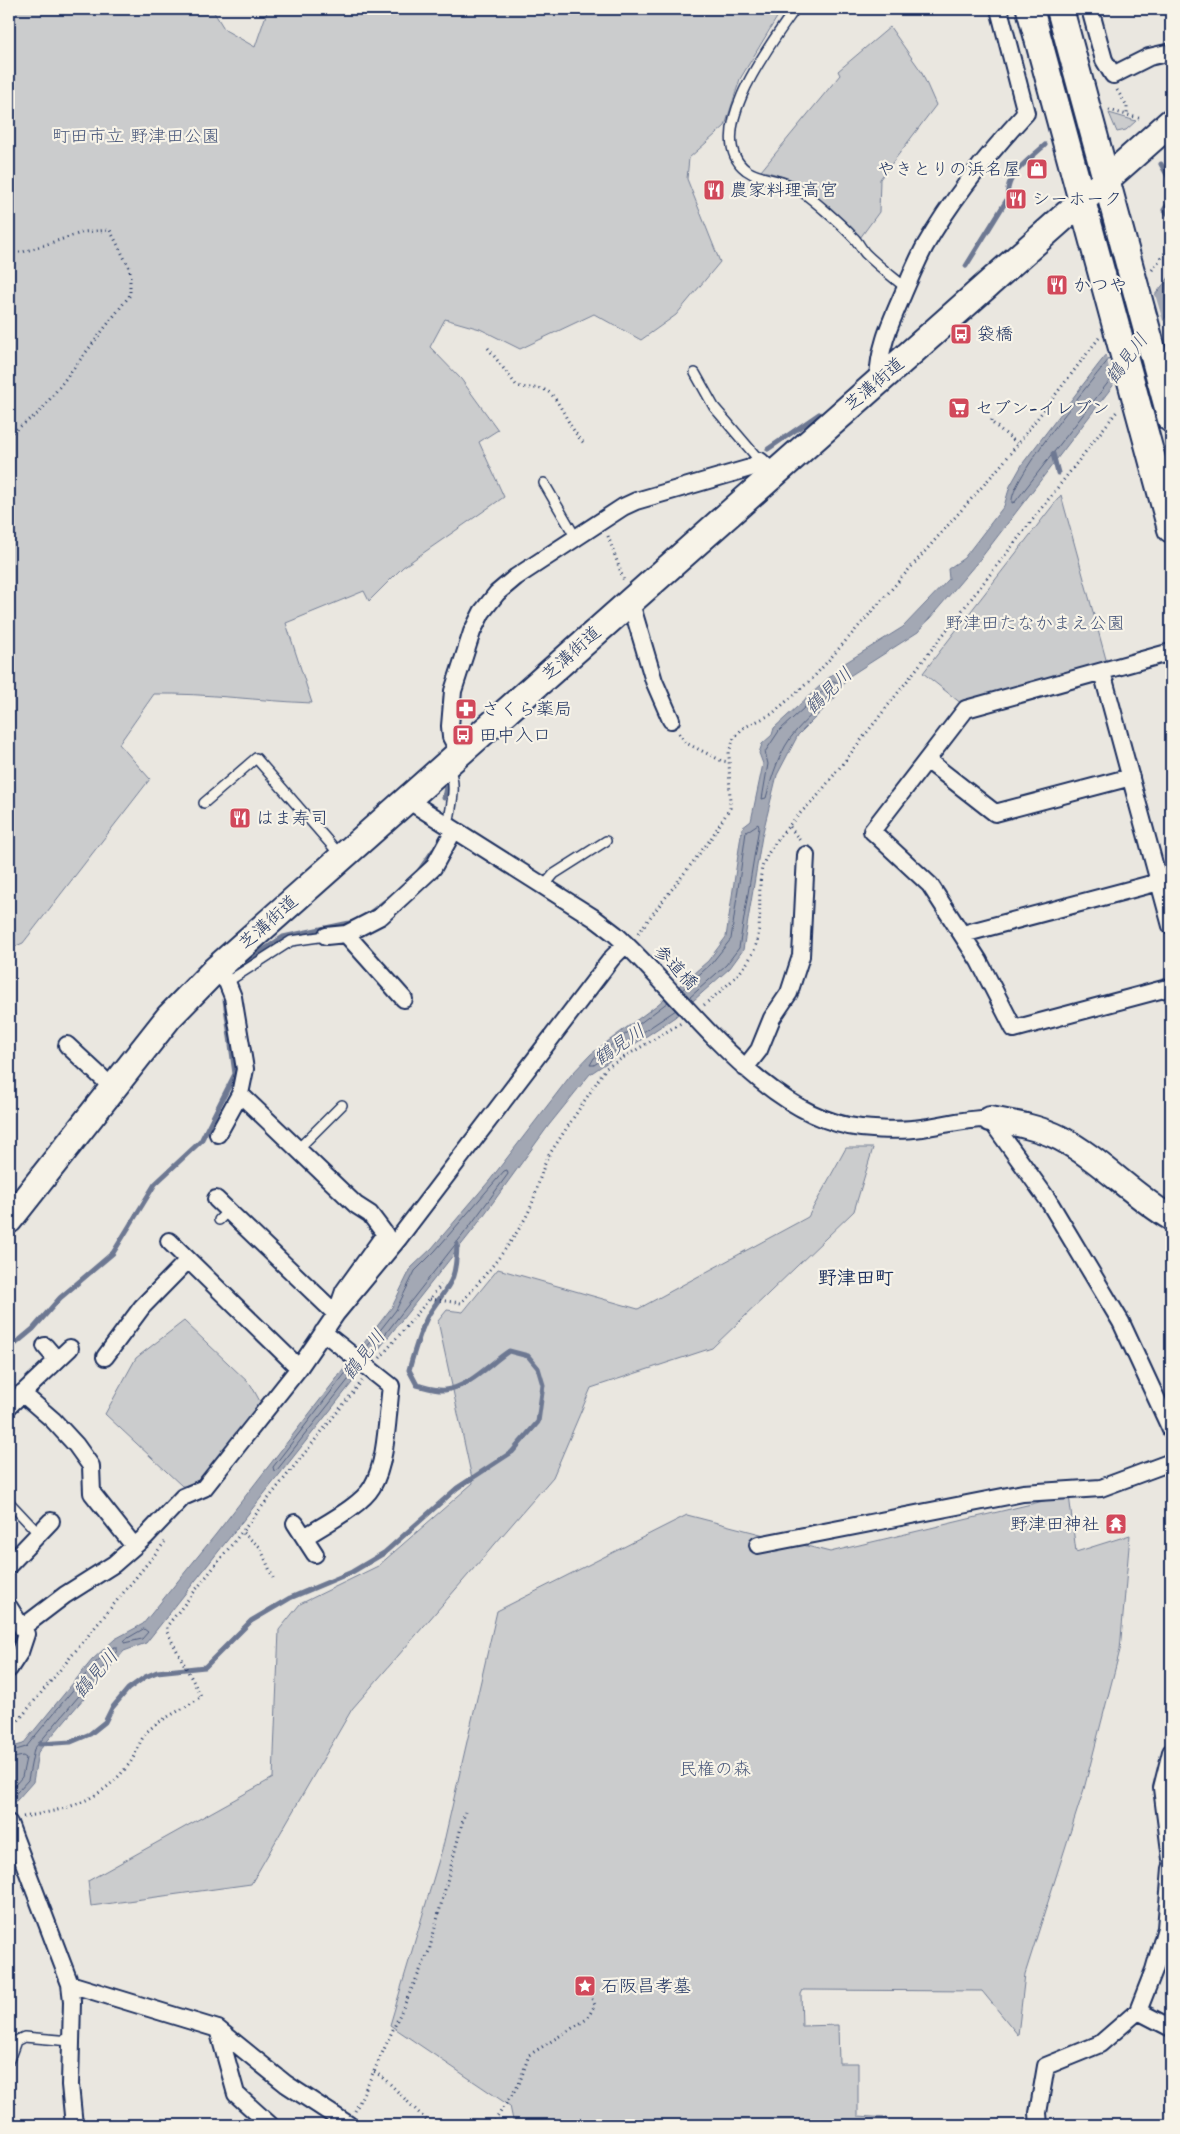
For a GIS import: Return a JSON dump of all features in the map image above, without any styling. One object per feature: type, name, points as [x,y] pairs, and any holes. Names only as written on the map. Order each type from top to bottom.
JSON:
[{"type":"main road","points":[[1030,9],[1082,201],[1107,326],[1171,529]]},
{"type":"main road","points":[[1060,9],[1107,180],[1141,283],[1171,419]]},
{"type":"main road","name":"芝溝街道","points":[[9,1220],[169,1018],[221,976],[342,856],[630,600],[767,467],[878,380],[1171,122]]},
{"type":"street","points":[[878,380],[878,358],[891,321],[924,247],[948,208],[994,148],[1026,113],[999,9]]},
{"type":"street","points":[[1090,9],[1104,60],[1113,75],[1149,57],[1171,52]]},
{"type":"street","points":[[453,758],[450,726],[453,690],[472,632],[482,612],[497,593],[516,577],[636,501],[750,468],[767,467]]},
{"type":"street","points":[[630,600],[654,681],[671,720]]},
{"type":"street","points":[[1171,652],[966,709],[872,831],[930,885],[980,961],[1014,1029],[1171,987]]},
{"type":"street","points":[[1102,672],[1171,926]]},
{"type":"street","points":[[927,760],[995,813],[1131,777]]},
{"type":"street","name":"参道橋","points":[[406,799],[632,943],[692,1012],[745,1068],[776,1093],[791,1102],[826,1119],[859,1128],[919,1128],[990,1119]]},
{"type":"street","points":[[326,936],[346,934],[381,916],[433,868],[451,828]]},
{"type":"street","points":[[745,1068],[758,1050],[772,1018],[789,993],[801,956],[806,856]]},
{"type":"street","points":[[963,934],[1159,882]]},
{"type":"street","points":[[346,934],[404,999]]},
{"type":"street","points":[[336,1314],[400,1238],[600,974],[632,943]]},
{"type":"street","points":[[218,1134],[240,1094],[244,1069],[243,1050],[233,997],[221,976]]},
{"type":"street","points":[[67,1045],[113,1088]]},
{"type":"street","points":[[23,1627],[65,1595],[114,1564],[182,1497],[204,1488],[299,1368],[327,1336],[344,1291],[385,1234],[370,1214],[356,1204],[297,1150],[240,1094]]},
{"type":"street","points":[[990,1119],[1029,1126],[1058,1137],[1087,1154],[1134,1193],[1171,1218]]},
{"type":"street","points":[[990,1119],[1048,1200],[1121,1322],[1171,1430]]},
{"type":"street","points":[[216,1200],[223,1216],[336,1314]]},
{"type":"street","points":[[169,1242],[299,1368]]},
{"type":"street","points":[[105,1357],[113,1331],[142,1307],[188,1260]]},
{"type":"street","points":[[304,1537],[381,1486],[381,1467],[390,1386],[327,1336]]},
{"type":"street","points":[[45,1346],[57,1360]]},
{"type":"street","points":[[9,1406],[70,1348]]},
{"type":"street","points":[[22,1393],[53,1420],[92,1466],[92,1493],[134,1546]]},
{"type":"street","points":[[758,1546],[1023,1493],[1101,1488],[1171,1462]]},
{"type":"street","points":[[9,1565],[51,1521]]},
{"type":"street","points":[[295,1523],[315,1554]]},
{"type":"street","points":[[9,1607],[26,1634],[24,1643],[9,1669]]},
{"type":"street","points":[[1171,1752],[1162,1788],[1171,1859]]},
{"type":"street","points":[[15,1820],[70,1984],[72,2001],[70,2085],[74,2125]]},
{"type":"street","points":[[1039,2125],[1038,2113],[1046,2066],[1100,2044],[1138,2011],[1169,1928],[1171,1868]]},
{"type":"street","points":[[70,1984],[218,2029],[286,2084],[351,2121]]},
{"type":"street","points":[[1138,2011],[1171,2028]]},
{"type":"street","points":[[218,2029],[236,2094],[270,2125]]},
{"type":"lane","points":[[795,9],[749,76],[730,139],[732,151],[747,170],[760,178],[784,182],[796,188],[854,238],[865,253],[906,288]]},
{"type":"lane","points":[[695,373],[714,407],[767,467]]},
{"type":"lane","points":[[544,483],[576,538]]},
{"type":"lane","points":[[204,803],[256,758],[342,856]]},
{"type":"lane","points":[[451,828],[454,788],[453,758]]},
{"type":"lane","points":[[543,887],[554,874],[606,841]]},
{"type":"lane","points":[[221,976],[291,941],[326,936]]},
{"type":"lane","points":[[297,1150],[342,1105]]},
{"type":"lane","points":[[9,1502],[39,1534]]},
{"type":"lane","points":[[9,2060],[16,2041],[24,2037],[71,2041]]},
{"type":"path","points":[[1113,75],[1113,82],[1127,106],[1127,116]]},
{"type":"path","points":[[1105,108],[1142,119]]},
{"type":"path","points":[[9,252],[23,252],[84,232],[110,230],[130,269],[130,295],[40,412],[12,432],[9,440]]},
{"type":"path","points":[[1141,283],[1171,245]]},
{"type":"path","points":[[632,943],[710,840],[730,808],[729,752],[734,738],[743,728],[772,714],[814,678],[1018,444],[1107,326]]},
{"type":"path","points":[[488,348],[516,385],[523,388],[547,391],[558,402],[575,436],[584,443]]},
{"type":"path","points":[[430,1299],[461,1303],[490,1269],[528,1212],[541,1169],[549,1155],[606,1068],[680,1025],[692,1012],[729,984],[744,967],[756,945],[762,869],[770,851],[804,808],[816,798],[1128,397]]},
{"type":"path","points":[[992,420],[991,422],[1018,444]]},
{"type":"path","points":[[602,521],[630,600]]},
{"type":"path","points":[[686,743],[722,761],[729,762]]},
{"type":"path","points":[[15,1820],[67,1809],[105,1788],[121,1774],[134,1757],[149,1730],[202,1696],[167,1632],[167,1626],[243,1533],[370,1369],[441,1285]]},
{"type":"path","points":[[243,1533],[260,1547],[273,1578]]},
{"type":"path","points":[[9,1732],[167,1540]]},
{"type":"path","points":[[351,2121],[361,2094],[374,2071],[429,1951],[465,1812]]},
{"type":"path","points":[[492,2125],[519,2084],[529,2055],[587,2019],[595,2005],[589,1993]]},
{"type":"path","points":[[374,2071],[432,2125]]},
{"type":"green space","name":"町田市立 野津田公園","points":[[9,9],[212,9],[225,30],[255,47],[268,9],[782,9],[740,79],[725,126],[689,158],[687,179],[720,262],[676,315],[641,340],[594,314],[520,349],[480,329],[445,319],[430,347],[461,379],[498,430],[479,442],[504,497],[403,567],[369,601],[364,591],[286,623],[312,703],[154,694],[119,744],[150,779],[23,943],[9,949]]},
{"type":"green space","points":[[890,27],[921,71],[936,105],[880,179],[879,212],[860,238],[815,197],[802,188],[776,174],[761,171],[840,75],[838,71]]},
{"type":"green space","points":[[1109,113],[1136,121],[1126,130],[1117,132]]},
{"type":"green space","name":"野津田たなかまえ公園","points":[[1061,495],[1107,663],[962,704],[923,673]]},
{"type":"green space","points":[[846,1148],[873,1148],[854,1211],[712,1348],[591,1388],[553,1477],[352,1709],[251,1884],[91,1906],[88,1881],[273,1778],[279,1630],[300,1604],[378,1566],[473,1483],[438,1321],[447,1310],[463,1312],[498,1269],[638,1309],[808,1217]]},
{"type":"green space","points":[[184,1321],[251,1385],[262,1405],[196,1487],[182,1486],[105,1414],[136,1358]]},
{"type":"green space","name":"民権の森","points":[[1069,1495],[1076,1552],[1130,1535],[1120,1650],[1084,1789],[1025,1974],[1018,2035],[982,1991],[803,1990],[801,1994],[802,2026],[838,2025],[839,2063],[858,2063],[858,2116],[887,2118],[887,2125],[514,2125],[510,2106],[390,2025],[443,1846],[497,1611],[687,1515],[830,1552]]},
{"type":"water","name":"鶴見川","points":[[1171,275],[1171,310],[981,558],[918,632],[848,677],[834,699],[798,735],[777,775],[762,836],[743,950],[730,968],[675,1017],[590,1074],[549,1125],[473,1230],[146,1643],[124,1651],[38,1752],[33,1782],[9,1809],[9,1748],[23,1744],[92,1660],[115,1639],[143,1624],[216,1534],[392,1307],[411,1268],[432,1248],[490,1180],[571,1075],[591,1054],[657,1005],[708,961],[726,937],[742,828],[751,821],[763,764],[759,753],[762,744],[772,735],[774,728],[845,663],[903,627],[949,579],[948,569],[964,558],[1004,506],[1010,486],[1023,463],[1098,365]]},
{"type":"pier","points":[[1154,291],[1164,324],[1114,387],[1105,352]]},
{"type":"waterway","points":[[966,266],[1008,198],[1010,182],[1014,175],[1025,162],[1045,145]]},
{"type":"waterway","points":[[1161,164],[1171,182]]},
{"type":"waterway","points":[[1171,200],[1164,210],[1171,216]]},
{"type":"waterway","points":[[768,449],[819,414]]},
{"type":"waterway","points":[[1053,454],[1058,473]]},
{"type":"waterway","points":[[444,798],[447,781]]},
{"type":"waterway","points":[[419,871],[433,851]]},
{"type":"waterway","points":[[366,916],[391,897]]},
{"type":"waterway","points":[[237,968],[283,937],[354,922]]},
{"type":"waterway","points":[[9,1349],[33,1329],[60,1298],[113,1253],[155,1184],[201,1141],[235,1074],[225,1000]]},
{"type":"waterway","points":[[40,1744],[71,1742],[90,1734],[105,1722],[112,1708],[128,1689],[145,1677],[157,1672],[205,1667],[251,1621],[290,1598],[352,1572],[384,1553],[457,1488],[512,1452],[538,1422],[543,1385],[538,1368],[528,1356],[509,1351],[471,1380],[445,1390],[417,1385],[409,1370],[426,1320],[453,1276],[457,1244]]},
{"type":"waterway","points":[[9,1625],[15,1640],[9,1654]]},
{"type":"place","name":"やきとりの浜名屋","points":[[1037,169]]},
{"type":"place","name":"農家料理高宮","points":[[714,190]]},
{"type":"place","name":"シーホーク","points":[[1016,199]]},
{"type":"place","name":"かつや","points":[[1057,285]]},
{"type":"place","name":"袋橋","points":[[961,334]]},
{"type":"place","name":"セブン-イレブン","points":[[959,408]]},
{"type":"place","name":"さくら薬局","points":[[466,709]]},
{"type":"place","name":"田中入口","points":[[463,735]]},
{"type":"place","name":"はま寿司","points":[[240,818]]},
{"type":"place","name":"野津田神社","points":[[1116,1524]]},
{"type":"place","name":"石阪昌孝墓","points":[[585,1986]]},
{"type":"district","name":"野津田町","points":[[856,1277]]}]
